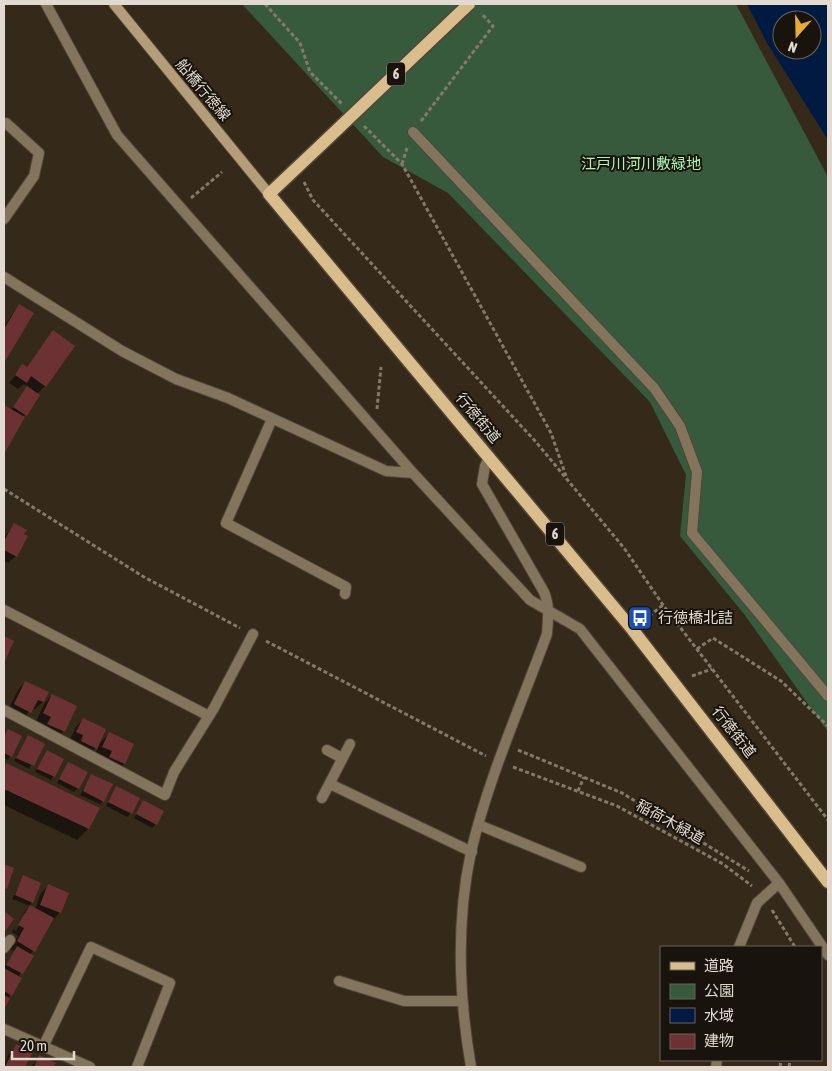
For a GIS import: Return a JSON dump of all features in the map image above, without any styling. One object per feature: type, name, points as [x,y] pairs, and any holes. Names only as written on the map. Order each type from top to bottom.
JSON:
[{"type":"main road","name":"船橋行徳線","points":[[114,4],[270,194]]},
{"type":"main road","name":"6","points":[[270,194],[473,6]]},
{"type":"main road","name":"行徳街道","points":[[270,194],[632,629],[828,882]]},
{"type":"street","points":[[46,4],[117,135],[414,473],[530,600],[580,629],[821,946]]},
{"type":"street","points":[[4,218],[34,176],[39,153],[6,123]]},
{"type":"street","points":[[413,132],[654,388],[680,426],[697,472],[692,533],[828,696]]},
{"type":"street","points":[[4,277],[122,351],[176,379],[228,398],[386,471],[414,473]]},
{"type":"street","points":[[272,419],[226,523],[346,587],[345,594]]},
{"type":"street","points":[[470,1067],[461,1000],[464,904],[472,852],[500,762],[547,634],[549,612],[544,592],[482,484],[485,466],[490,457]]},
{"type":"street","points":[[4,610],[209,716]]},
{"type":"street","points":[[4,710],[165,795],[174,772],[209,716],[252,634]]},
{"type":"street","points":[[322,798],[350,744]]},
{"type":"street","points":[[326,750],[342,758]]},
{"type":"street","points":[[330,784],[472,852]]},
{"type":"street","points":[[479,825],[581,867]]},
{"type":"street","points":[[739,946],[757,903],[775,886]]},
{"type":"street","points":[[44,1047],[91,947],[170,982],[137,1067]]},
{"type":"street","points":[[339,981],[404,1001],[461,1000]]},
{"type":"street","points":[[4,1029],[90,1067]]},
{"type":"path","points":[[266,4],[300,43],[310,72],[343,105]]},
{"type":"path","points":[[413,132],[492,26],[473,6]]},
{"type":"path","points":[[363,125],[402,164],[551,433],[567,479]]},
{"type":"path","points":[[295,169],[313,200],[536,442],[624,548],[663,605],[828,820]]},
{"type":"path","points":[[179,207],[222,172]]},
{"type":"path","points":[[376,429],[381,368]]},
{"type":"path","points":[[644,620],[663,605]]},
{"type":"path","points":[[697,650],[713,638],[781,681],[828,726]]},
{"type":"path","points":[[692,676],[712,669]]},
{"type":"path","points":[[506,745],[622,793],[775,886]]},
{"type":"path","name":"稲荷木緑道","points":[[500,762],[617,806],[723,864],[756,889],[794,946]]},
{"type":"path","points":[[578,791],[584,777]]},
{"type":"path","points":[[686,843],[690,835]]},
{"type":"green space","name":"江戸川河川敷緑地","points":[[242,4],[736,4],[828,177],[828,732],[744,614],[680,536],[686,475],[650,402],[448,193],[383,157]]},
{"type":"water","points":[[747,4],[828,4],[828,140],[778,60],[822,60],[822,10],[772,10],[772,51]]},
{"type":"building","points":[[19,304],[34,313],[4,363],[4,329]]},
{"type":"building","points":[[53,330],[75,346],[46,387],[31,376],[27,383],[15,375],[22,364],[27,367]]},
{"type":"building","points":[[27,386],[40,395],[27,416],[13,407]]},
{"type":"building","points":[[4,405],[25,417],[4,454]]},
{"type":"building","points":[[14,523],[27,530],[24,534],[28,536],[17,557],[4,550],[4,541]]},
{"type":"building","points":[[4,636],[14,641],[4,663]]},
{"type":"building","points":[[25,681],[49,692],[44,702],[38,700],[31,713],[14,704]]},
{"type":"building","points":[[52,694],[77,706],[65,732],[47,724],[51,717],[43,713]]},
{"type":"building","points":[[83,718],[106,729],[97,749],[81,741],[83,735],[76,732]]},
{"type":"building","points":[[8,729],[22,736],[12,757],[4,753],[4,737]]},
{"type":"building","points":[[109,732],[134,744],[125,764],[109,757],[112,751],[102,747]]},
{"type":"building","points":[[28,735],[45,744],[34,766],[16,758]]},
{"type":"building","points":[[47,750],[64,759],[55,777],[37,769]]},
{"type":"building","points":[[68,762],[88,772],[79,789],[59,779]]},
{"type":"building","points":[[6,763],[100,808],[89,829],[4,789],[4,769]]},
{"type":"building","points":[[91,774],[113,784],[104,802],[83,791]]},
{"type":"building","points":[[116,786],[140,798],[132,814],[108,802]]},
{"type":"building","points":[[143,800],[164,811],[157,825],[136,814]]},
{"type":"building","points":[[4,864],[14,868],[7,889],[4,888]]},
{"type":"building","points":[[23,875],[41,883],[33,903],[15,895]]},
{"type":"building","points":[[48,884],[69,893],[61,913],[40,905]]},
{"type":"building","points":[[30,905],[54,918],[35,952],[17,941],[24,928],[18,925]]},
{"type":"building","points":[[4,911],[14,919],[4,933]]},
{"type":"building","points":[[17,946],[34,956],[23,974],[6,965]]},
{"type":"building","points":[[4,968],[22,978],[12,996],[4,991]]},
{"type":"building","points":[[4,995],[10,998],[4,1010]]},
{"type":"building","points":[[16,1044],[33,1052],[25,1067],[5,1067]]},
{"type":"building","points":[[39,1055],[56,1063],[53,1067],[34,1067]]},
{"type":"place","name":"行徳橋北詰","points":[[640,618]]}]
